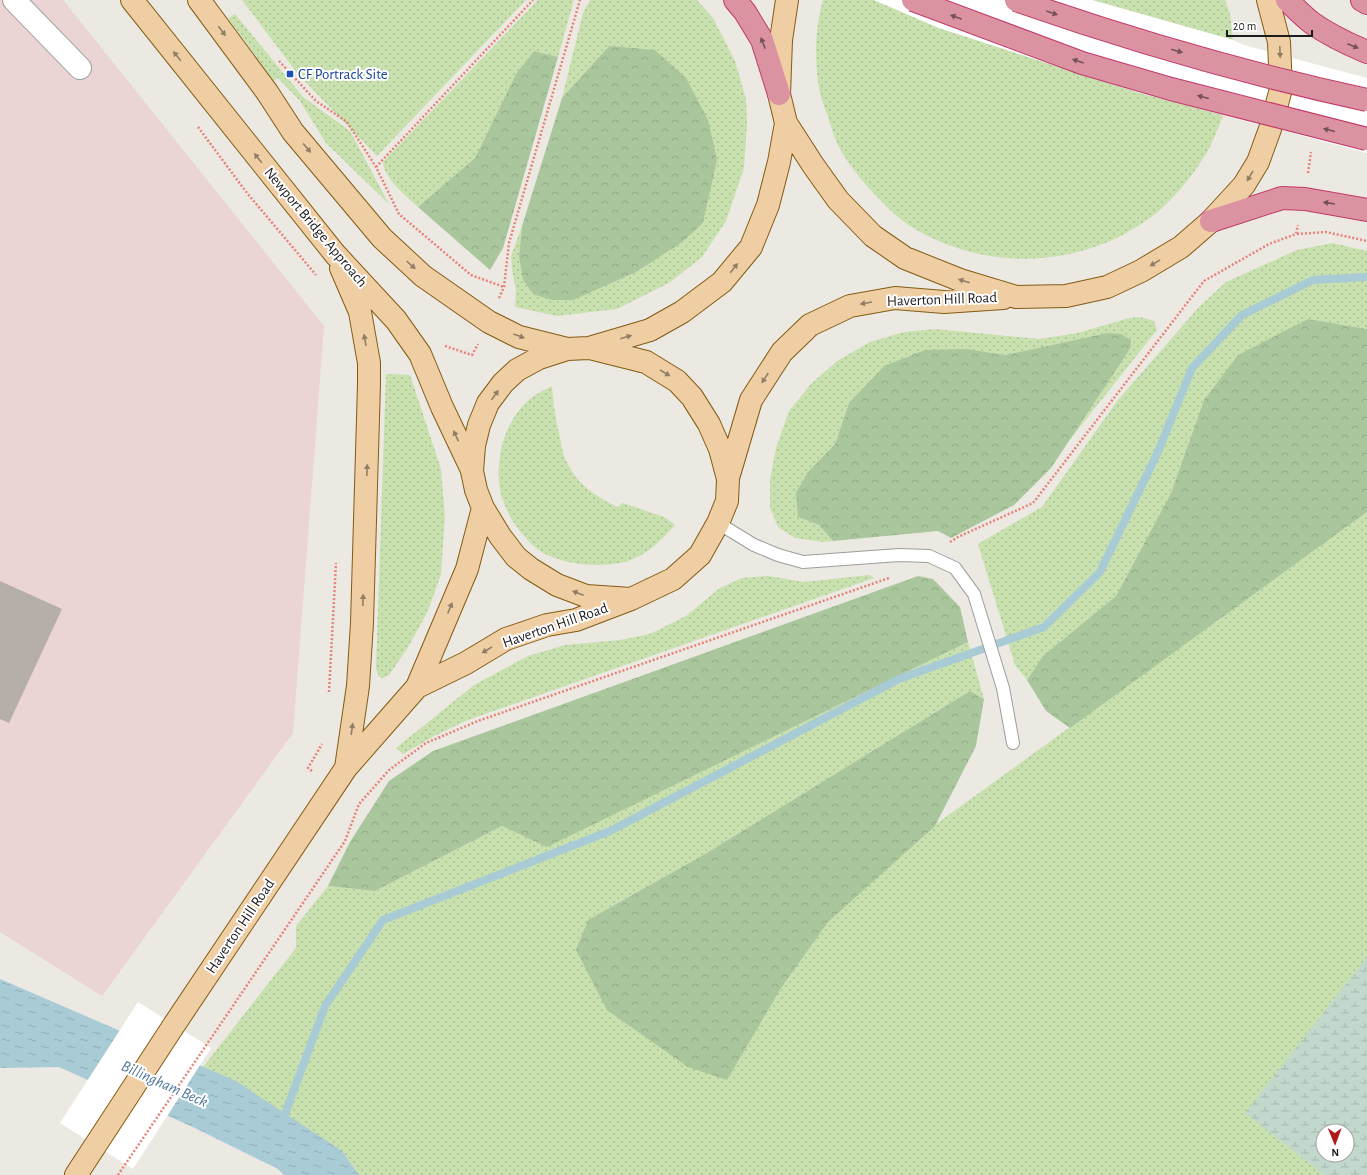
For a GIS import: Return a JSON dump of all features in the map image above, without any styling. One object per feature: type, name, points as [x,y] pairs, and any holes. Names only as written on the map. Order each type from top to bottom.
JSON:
[{"type":"highway","points":[[735,0],[746,12],[762,40],[779,94]]},
{"type":"highway","points":[[912,0],[1082,63],[1178,90],[1367,139]]},
{"type":"highway","points":[[1016,0],[1077,22],[1173,50],[1300,85],[1367,100]]},
{"type":"highway","points":[[1287,0],[1311,22],[1339,40],[1367,52]]},
{"type":"highway","points":[[1362,0],[1367,3]]},
{"type":"highway","points":[[1210,220],[1282,198],[1304,199],[1367,210]]},
{"type":"main road","name":"Newport Bridge Approach","points":[[132,0],[335,254],[396,320],[420,354],[442,407],[472,471]]},
{"type":"main road","points":[[199,0],[267,92],[293,132],[382,238],[423,276],[489,322],[519,336],[567,349]]},
{"type":"main road","points":[[787,0],[781,40],[779,94],[786,123],[838,200],[873,236],[905,258],[960,280],[1016,297]]},
{"type":"main road","name":"Haverton Hill Road","points":[[417,687],[466,663],[506,639],[547,625],[576,620],[631,599],[673,579],[700,555],[718,523],[727,502],[728,479],[751,400],[782,352],[810,325],[850,306],[895,298],[944,302],[1016,297],[1066,296],[1107,287],[1141,271],[1181,247],[1244,185],[1258,162],[1270,129],[1281,89],[1279,42],[1268,0]]},
{"type":"main road","points":[[631,599],[586,596],[557,585],[531,569],[516,557],[500,536],[483,508],[476,490],[472,471],[474,446],[480,425],[488,403],[503,383],[524,366],[539,358],[567,349],[589,348],[650,330],[682,312],[722,282],[751,247],[768,205],[779,162],[786,123]]},
{"type":"main road","points":[[335,254],[360,312],[369,363],[362,623],[358,686],[346,768]]},
{"type":"main road","points":[[589,348],[646,362],[677,380],[692,397],[709,424],[720,449],[728,479]]},
{"type":"main road","name":"Haverton Hill Road","points":[[76,1175],[174,1025],[346,768],[417,687],[467,569],[483,508]]},
{"type":"street","points":[[14,0],[80,68]]},
{"type":"lane","points":[[718,523],[754,545],[778,555],[803,562],[899,555],[930,556],[955,568],[974,594],[1003,688],[1013,744]]},
{"type":"path","points":[[376,167],[533,0]]},
{"type":"path","points":[[420,354],[439,344],[472,355],[489,322],[504,287],[509,243],[580,0]]},
{"type":"path","points":[[275,57],[316,101],[348,122],[376,167],[399,214],[470,274],[504,287]]},
{"type":"path","points":[[196,124],[247,193],[320,280]]},
{"type":"path","points":[[1296,234],[1326,232],[1367,241]]},
{"type":"path","points":[[118,1175],[345,841],[359,804]]},
{"type":"shaded area","points":[[0,0],[63,0],[324,326],[293,733],[102,996],[0,932]]},
{"type":"green space","points":[[242,0],[526,0],[377,156],[297,73]]},
{"type":"green space","points":[[538,0],[574,0],[558,57],[534,51],[516,74],[475,158],[418,207],[391,180],[384,168],[383,162]]},
{"type":"green space","points":[[590,0],[697,0],[713,18],[735,61],[746,99],[747,124],[744,168],[726,221],[702,257],[669,283],[617,309],[557,316],[515,307],[516,290],[511,256],[522,226],[519,257],[523,280],[533,294],[609,46],[562,98],[583,13]]},
{"type":"green space","points":[[823,0],[874,0],[939,28],[1140,93],[1223,115],[1206,154],[1183,186],[1169,202],[1154,215],[1127,233],[1098,246],[1068,254],[1037,258],[1005,258],[974,253],[944,243],[915,229],[902,220],[867,186],[843,153],[836,141],[820,93],[818,82],[816,46],[818,22]]},
{"type":"green space","points":[[1092,0],[1225,0],[1230,14],[1233,40]]},
{"type":"green space","points":[[235,14],[303,97],[350,131],[389,204],[326,143],[300,101],[278,78],[274,81],[228,18]]},
{"type":"green space","points":[[609,46],[655,50],[686,78],[708,120],[717,160],[703,223],[681,243],[636,272],[573,300],[552,300],[533,294],[523,280],[519,257],[522,226],[562,98]]},
{"type":"green space","points":[[534,51],[558,57],[503,248],[490,270],[418,207],[475,158],[516,74]]},
{"type":"green space","points":[[1332,243],[1367,251],[1367,329],[1308,319],[1204,400],[1171,493],[1116,596],[1043,656],[1027,680],[1015,665],[978,544],[1042,507],[1118,400],[1198,308],[1226,282],[1297,250]]},
{"type":"green space","points":[[1140,317],[1154,321],[1157,330],[1068,442],[1130,349],[1121,334],[1107,333],[1005,355],[967,349],[849,403],[835,444],[808,472],[798,517],[819,525],[833,541],[823,542],[795,538],[778,527],[770,508],[770,480],[776,448],[789,411],[811,384],[837,361],[870,342],[904,332],[935,329],[1039,339],[1078,333],[1129,318]]},
{"type":"green space","points":[[1308,319],[1367,329],[1367,512],[1070,728],[1046,711],[1027,680],[1043,656],[1116,596],[1171,493],[1204,400],[1238,355]]},
{"type":"green space","points":[[1107,333],[1121,334],[1131,340],[1130,349],[1051,468],[1014,505],[951,538],[938,531],[833,541],[819,525],[798,517],[796,493],[808,472],[835,444],[849,403],[884,366],[925,350],[967,349],[1005,355]]},
{"type":"green space","points":[[386,374],[410,375],[441,469],[445,517],[441,574],[428,611],[407,649],[389,675],[383,678],[379,677],[376,669]]},
{"type":"green space","points":[[552,386],[555,413],[563,453],[572,472],[584,486],[618,507],[623,503],[664,517],[675,525],[659,542],[640,556],[625,562],[601,565],[578,564],[558,559],[545,554],[533,545],[515,525],[507,510],[500,490],[499,477],[501,450],[505,436],[511,423],[524,405],[531,398]]},
{"type":"green space","points":[[1367,512],[1367,1175],[359,1175],[342,1151],[203,1067],[296,948],[296,926],[328,886],[375,891],[502,826],[548,846],[968,642],[984,699],[970,691],[705,854],[588,920],[579,944],[747,961]]},
{"type":"green space","points":[[869,575],[874,578],[468,720],[434,736],[403,754],[396,748],[474,685],[528,656],[565,645],[620,640],[650,634],[686,616],[720,588],[742,578],[768,576],[804,582]]},
{"type":"green space","points":[[918,576],[933,579],[960,607],[968,642],[547,847],[502,826],[375,891],[328,886],[350,842],[389,781],[433,751]]},
{"type":"green space","points":[[970,691],[984,699],[976,746],[935,826],[828,922],[781,988],[727,1080],[688,1067],[607,1010],[576,950],[588,920],[705,854]]},
{"type":"green space","points":[[1367,957],[1367,1175],[1324,1175],[1245,1113]]},
{"type":"water","name":"Billingham Beck","points":[[0,979],[236,1081],[342,1151],[359,1175],[284,1175],[278,1169],[195,1128],[59,1067],[0,1068]]},
{"type":"pier","points":[[874,0],[1092,0],[1233,40],[1244,45],[1367,78],[1367,153],[1140,93],[939,28]]},
{"type":"pier","points":[[138,1002],[211,1048],[133,1169],[60,1123]]},
{"type":"building","points":[[0,581],[62,609],[9,723],[0,719]]},
{"type":"waterway","points":[[282,1122],[325,1006],[383,920],[610,831],[899,679],[1044,627],[1100,572],[1157,454],[1192,368],[1242,315],[1313,280],[1367,277]]},
{"type":"place","name":"CF Portrack Site","points":[[290,74]]}]
